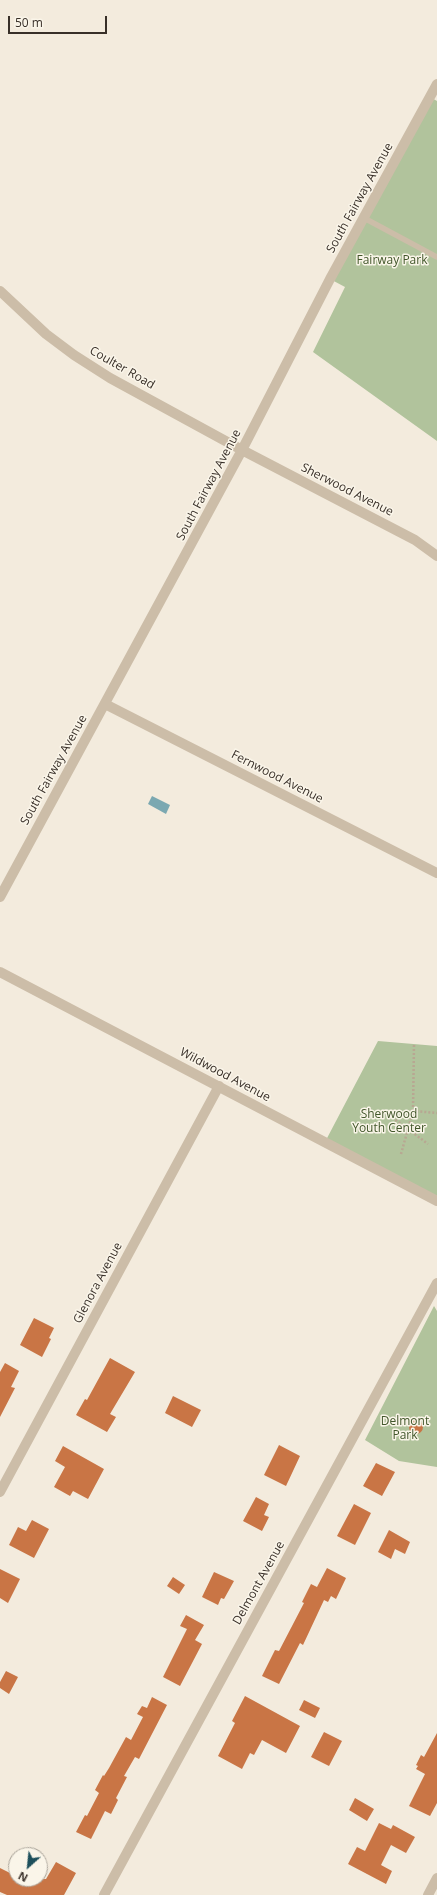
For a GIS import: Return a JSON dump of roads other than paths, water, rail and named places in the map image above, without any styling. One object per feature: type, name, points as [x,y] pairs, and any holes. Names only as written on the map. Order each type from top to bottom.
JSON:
[{"type":"street","name":"South Fairway Avenue","points":[[0,896],[242,450],[364,218],[437,84]]},
{"type":"street","name":"Coulter Road","points":[[0,291],[46,334],[74,355],[110,378],[242,450]]},
{"type":"street","name":"Sherwood Avenue","points":[[242,450],[415,540],[437,556]]},
{"type":"street","name":"Fernwood Avenue","points":[[105,704],[437,873]]},
{"type":"street","name":"Wildwood Avenue","points":[[0,972],[437,1201]]},
{"type":"street","name":"Glenora Avenue","points":[[0,1492],[219,1086]]},
{"type":"street","name":"Delmont Avenue","points":[[104,1895],[437,1284]]},
{"type":"street","points":[[428,1895],[437,1878]]},
{"type":"lane","points":[[364,218],[437,257]]},
{"type":"water","points":[[152,796],[170,805],[166,814],[148,804]]},
{"type":"park label","name":"Fairway Park","points":[[392,261]]},
{"type":"park label","name":"Sherwood Youth Center","points":[[389,1122]]},
{"type":"park label","name":"Delmont Park","points":[[405,1429]]}]
